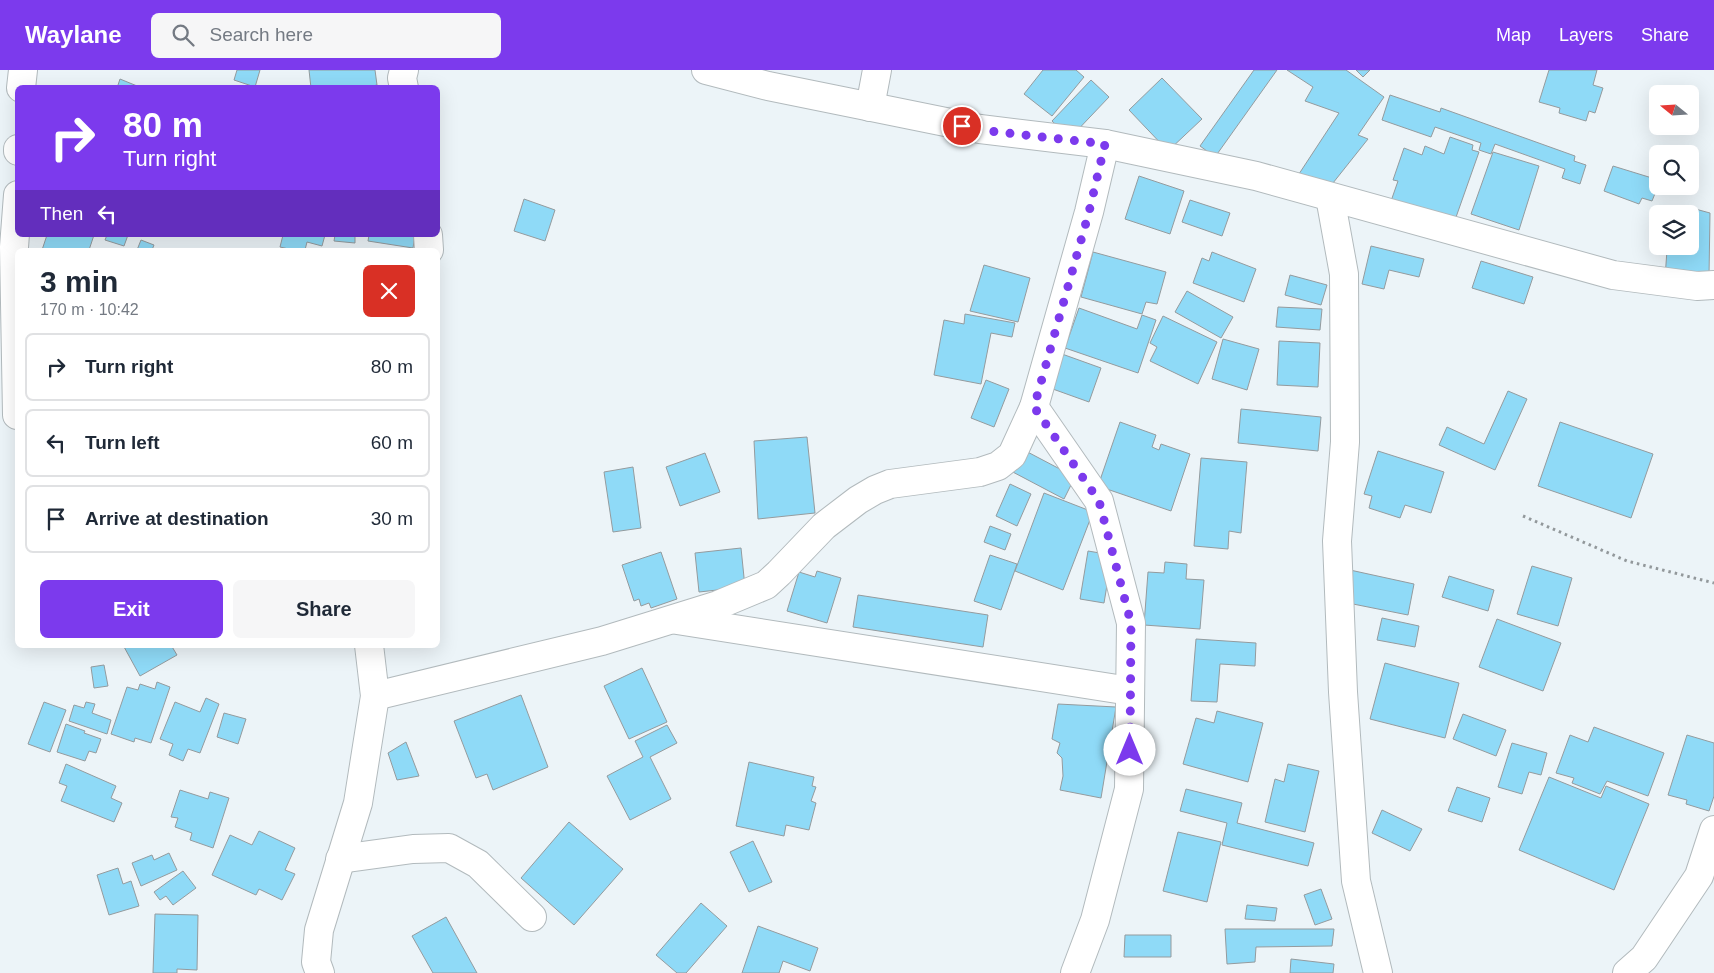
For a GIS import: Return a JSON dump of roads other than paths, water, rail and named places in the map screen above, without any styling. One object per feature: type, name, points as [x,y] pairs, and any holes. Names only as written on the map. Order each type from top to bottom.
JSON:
[{"type":"street","points":[[21,85],[23,70]]},
{"type":"street","points":[[403,85],[402,78],[404,70]]},
{"type":"street","points":[[706,70],[768,86],[980,130],[1105,144],[1256,176],[1613,276],[1697,286],[1714,285]]},
{"type":"street","points":[[870,107],[877,70]]},
{"type":"street","points":[[375,696],[602,641],[718,605],[766,585],[824,526],[858,500],[875,490],[890,484],[980,472],[998,466],[1012,454],[1034,407],[1089,212],[1105,144]]},
{"type":"street","points":[[1330,197],[1344,274],[1345,442],[1337,541],[1343,692],[1356,880],[1378,973]]},
{"type":"street","points":[[15,234],[15,303]]},
{"type":"street","points":[[1034,407],[1099,501],[1131,623],[1130,789],[1095,920],[1075,973]]},
{"type":"street","points":[[671,620],[1130,691]]},
{"type":"street","points":[[320,973],[316,962],[319,930],[358,803],[375,696],[369,648]]},
{"type":"street","points":[[1628,973],[1644,958],[1699,876],[1714,830]]},
{"type":"street","points":[[340,859],[413,849],[449,848],[478,864],[532,917]]}]
